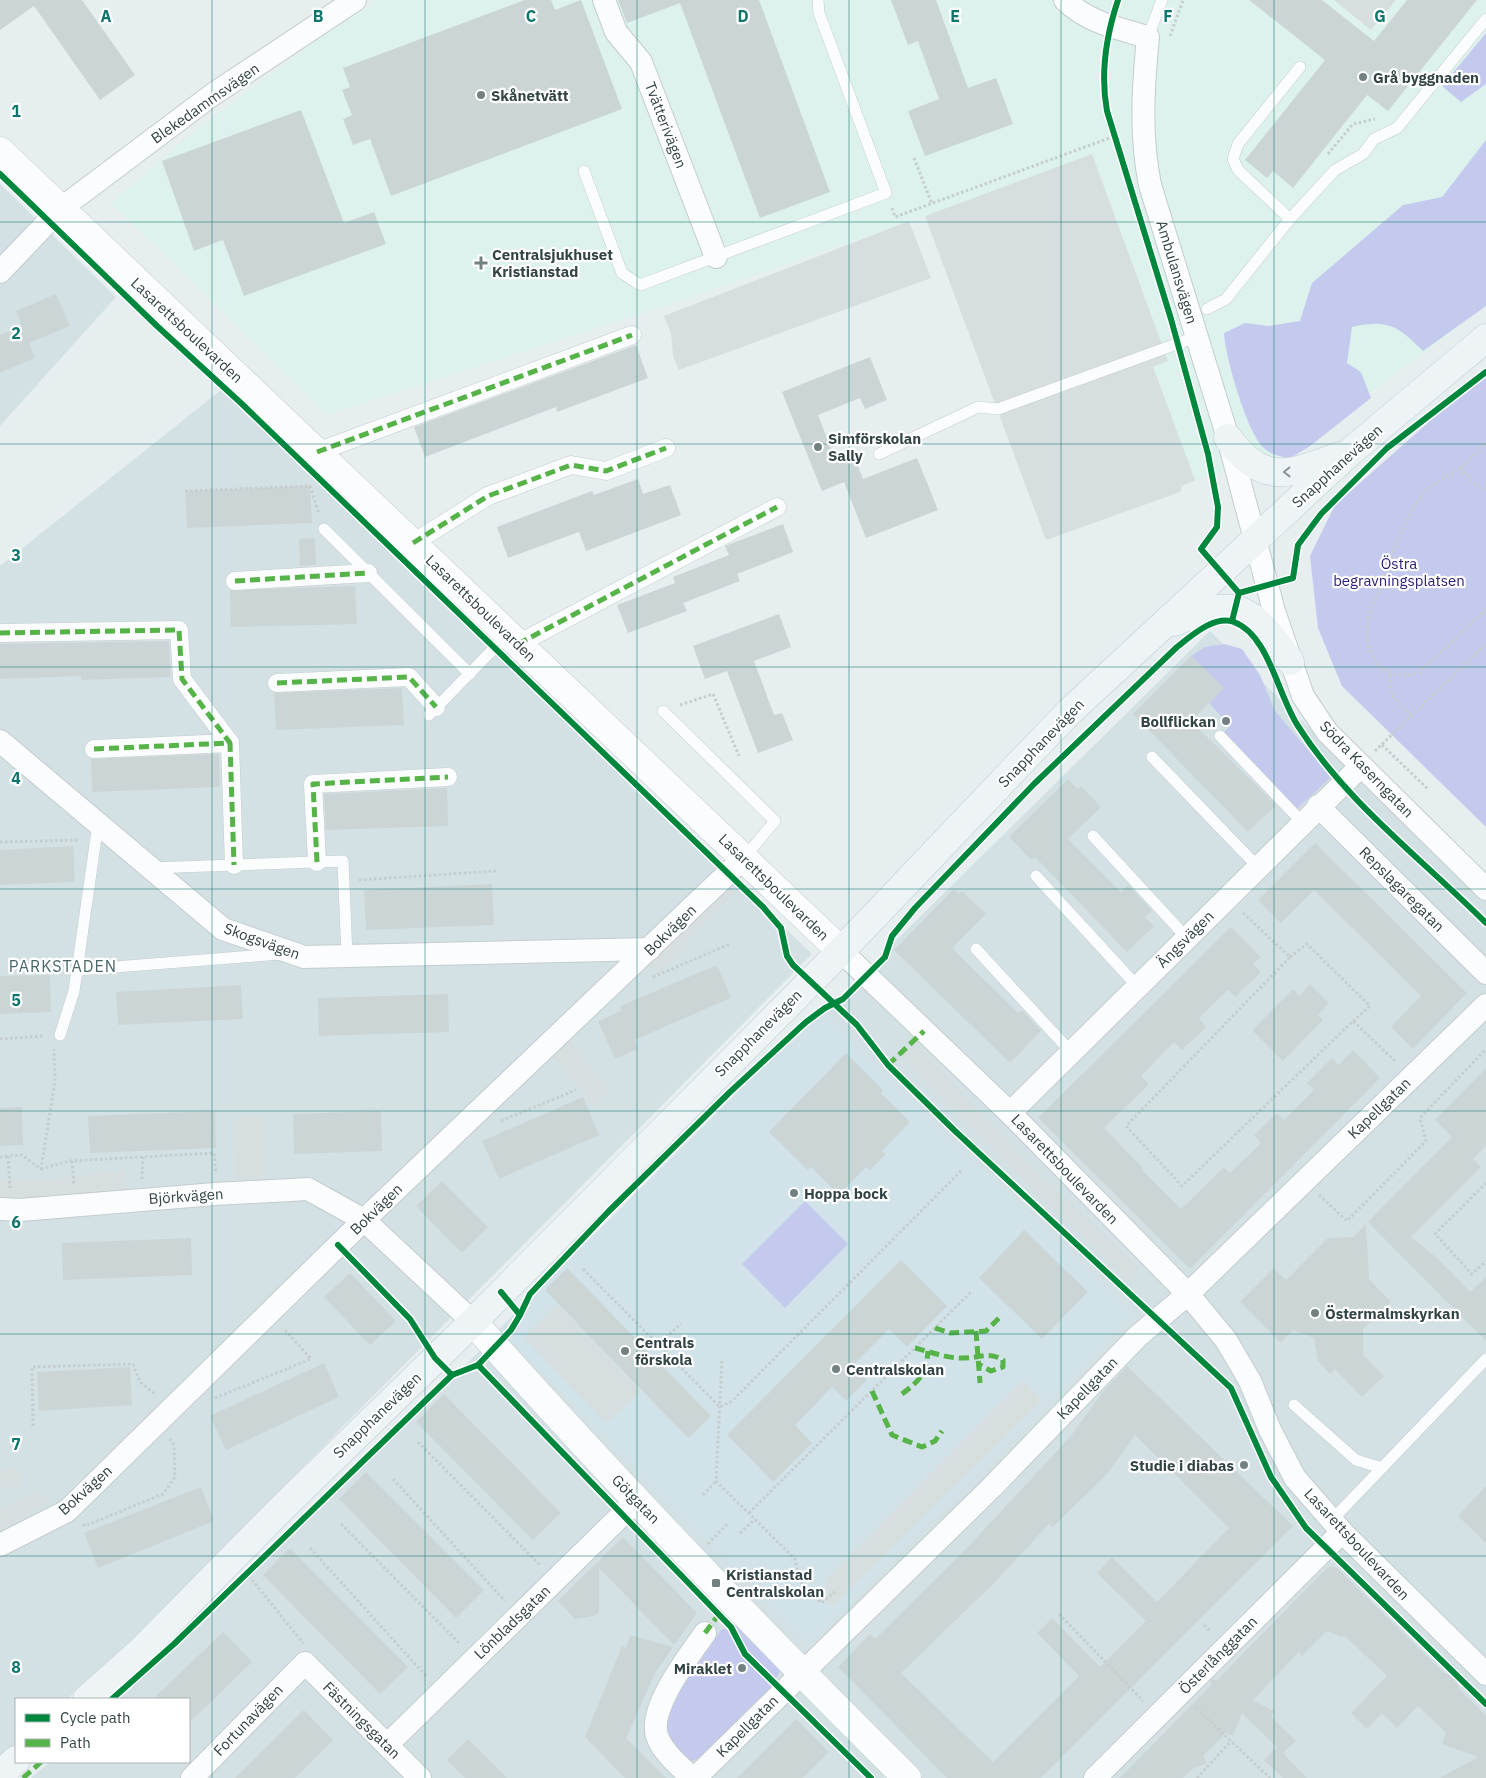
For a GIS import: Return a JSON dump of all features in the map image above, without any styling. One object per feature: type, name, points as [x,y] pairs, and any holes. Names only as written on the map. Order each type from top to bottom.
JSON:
[{"type":"main road","name":"Snapphanevägen","points":[[88,1698],[140,1652],[282,1508],[473,1322],[841,952],[1067,714],[1350,452],[1486,338]]},
{"type":"main road","points":[[1228,438],[1238,453],[1250,463],[1273,472],[1293,473],[1350,452]]},
{"type":"main road","points":[[1163,626],[1216,608],[1235,609],[1255,618],[1290,661]]},
{"type":"main road","points":[[0,1775],[15,1761]]},
{"type":"street","name":"Blekedammsvägen","points":[[0,272],[59,210],[212,96],[355,0]]},
{"type":"street","name":"Tvätterivägen","points":[[604,0],[616,32],[641,62],[716,257]]},
{"type":"street","points":[[1065,0],[1083,14],[1110,26],[1158,38]]},
{"type":"street","name":"Ambulansvägen","points":[[1158,38],[1142,100],[1144,153],[1150,185],[1228,438],[1254,541]]},
{"type":"street","name":"Lasarettsboulevarden","points":[[0,151],[59,210],[413,543],[1010,1113],[1188,1294],[1226,1340],[1250,1381],[1270,1430],[1295,1478],[1336,1527],[1486,1674]]},
{"type":"street","points":[[317,452],[632,336]]},
{"type":"street","points":[[413,543],[488,496],[506,489],[571,465],[606,471],[666,448]]},
{"type":"street","points":[[513,639],[777,507]]},
{"type":"street","name":"Södra Kaserngatan","points":[[1254,541],[1290,661],[1308,704],[1327,732],[1486,889]]},
{"type":"street","points":[[235,581],[368,573]]},
{"type":"street","points":[[0,632],[178,630],[182,679],[230,743],[234,865]]},
{"type":"street","points":[[277,683],[409,677],[433,711]]},
{"type":"street","name":"Skogsvägen","points":[[0,741],[97,832],[150,868],[223,929],[304,957],[650,950]]},
{"type":"street","points":[[94,748],[230,743]]},
{"type":"street","name":"Ängsvägen","points":[[1010,1113],[1257,866],[1361,766]]},
{"type":"street","points":[[317,862],[313,784],[448,777]]},
{"type":"street","name":"Repslagaregatan","points":[[1318,806],[1486,972]]},
{"type":"street","name":"Bokvägen","points":[[0,1545],[67,1511],[364,1220],[650,950],[744,858]]},
{"type":"street","name":"Kapellgatan","points":[[705,1633],[686,1659],[656,1716],[657,1736],[671,1758],[694,1778],[992,1487],[1138,1336],[1188,1294],[1486,1005]]},
{"type":"street","name":"Björkvägen","points":[[6,1209],[308,1189],[364,1220]]},
{"type":"street","name":"Götgatan","points":[[364,1220],[473,1322],[580,1441],[801,1672],[907,1778]]},
{"type":"street","name":"Lönbladsgatan","points":[[387,1745],[637,1500]]},
{"type":"street","name":"Österlånggatan","points":[[1095,1778],[1180,1693],[1336,1527]]},
{"type":"street","name":"Fästningsgatan","points":[[305,1663],[420,1778]]},
{"type":"street","name":"Fortunavägen","points":[[192,1778],[305,1663]]},
{"type":"lane","points":[[584,171],[622,273],[640,285],[886,193],[819,14],[818,0]]},
{"type":"lane","name":"Ambulansvägen","points":[[1158,38],[1162,0]]},
{"type":"lane","points":[[1207,309],[1226,299],[1290,219],[1335,170],[1363,154],[1374,139],[1397,128],[1486,20]]},
{"type":"lane","points":[[1290,219],[1238,170],[1233,159],[1238,144],[1300,67]]},
{"type":"lane","points":[[879,454],[978,407],[998,409],[1196,337]]},
{"type":"lane","points":[[324,529],[470,674]]},
{"type":"lane","points":[[433,711],[470,674],[513,639]]},
{"type":"lane","points":[[663,711],[775,821],[744,858]]},
{"type":"lane","points":[[1220,736],[1302,822]]},
{"type":"lane","points":[[1152,757],[1257,866]]},
{"type":"lane","points":[[56,1035],[74,991],[97,832]]},
{"type":"lane","points":[[1092,836],[1186,937]]},
{"type":"lane","points":[[150,868],[343,861],[347,956]]},
{"type":"lane","points":[[1036,876],[1138,986]]},
{"type":"lane","points":[[976,949],[1071,1052]]},
{"type":"lane","points":[[78,970],[293,953]]},
{"type":"lane","name":"Österlånggatan","points":[[1336,1527],[1382,1468],[1486,1359]]},
{"type":"lane","points":[[1294,1405],[1356,1460],[1382,1468]]},
{"type":"path","points":[[1158,38],[1183,0]]},
{"type":"path","points":[[1322,160],[1353,124],[1380,118]]},
{"type":"path","points":[[886,193],[896,218],[1115,136]]},
{"type":"path","points":[[914,158],[932,204]]},
{"type":"path","points":[[1486,443],[1460,468],[1422,494],[1401,532],[1368,620],[1368,639],[1372,653],[1377,663],[1390,675],[1406,677],[1419,674],[1486,609]]},
{"type":"path","points":[[1460,468],[1472,482],[1486,491]]},
{"type":"path","points":[[186,491],[310,486],[324,529]]},
{"type":"path","points":[[1361,766],[1486,644]]},
{"type":"path","points":[[1390,675],[1389,689],[1412,716]]},
{"type":"path","points":[[663,711],[713,694],[739,756]]},
{"type":"path","points":[[1382,745],[1429,790]]},
{"type":"path","points":[[0,842],[97,832]]},
{"type":"path","points":[[344,881],[496,872]]},
{"type":"path","points":[[1226,897],[1290,957]]},
{"type":"path","points":[[657,975],[730,944]]},
{"type":"path","points":[[1307,944],[1370,1006],[1182,1186],[1126,1126],[1290,957],[1307,944]]},
{"type":"path","points":[[1354,1021],[1412,1076]]},
{"type":"path","points":[[0,1039],[56,1035],[55,1081],[42,1169]]},
{"type":"path","points":[[1304,1181],[1347,1221],[1426,1141],[1420,1118],[1486,1049]]},
{"type":"path","points":[[495,1124],[576,1090]]},
{"type":"path","points":[[0,1157],[22,1156],[42,1169],[69,1161],[214,1153]]},
{"type":"path","points":[[6,1209],[8,1156]]},
{"type":"path","points":[[720,1407],[732,1401],[961,1170]]},
{"type":"path","points":[[1486,1183],[1435,1234],[1472,1274],[1486,1260]]},
{"type":"path","points":[[583,1269],[720,1407]]},
{"type":"path","points":[[749,1513],[971,1292]]},
{"type":"path","points":[[213,1398],[311,1359],[269,1313]]},
{"type":"path","points":[[659,1345],[681,1323]]},
{"type":"path","points":[[703,1495],[716,1481],[722,1361]]},
{"type":"path","points":[[32,1426],[32,1367],[133,1364],[140,1382],[165,1414],[174,1445],[175,1478],[163,1494],[85,1526],[67,1511]]},
{"type":"path","points":[[418,1442],[555,1580]]},
{"type":"path","points":[[393,1479],[519,1616]]},
{"type":"path","points":[[716,1481],[795,1559],[800,1581],[821,1603],[835,1592]]},
{"type":"path","points":[[740,1534],[755,1519]]},
{"type":"path","points":[[706,1546],[729,1522]]},
{"type":"path","points":[[341,1524],[475,1659]]},
{"type":"path","points":[[310,1548],[441,1692]]},
{"type":"path","points":[[247,1574],[306,1647],[305,1663]]},
{"type":"path","points":[[1059,1614],[1157,1716]]},
{"type":"path","points":[[1180,1693],[1270,1778]]},
{"type":"path","points":[[1197,1778],[1231,1741]]},
{"type":"shaded area","name":"Centralsjukhuset Kristianstad","points":[[378,0],[1486,0],[1486,306],[1289,453],[1195,480],[1182,486],[1180,492],[1046,540],[925,216],[669,305],[327,415],[111,203],[196,130],[318,39]]},
{"type":"shaded area","points":[[1334,0],[1396,0],[1371,30]]},
{"type":"shaded area","points":[[1092,154],[1168,361],[1153,367],[1195,480],[1182,486],[1180,492],[1046,540],[925,216]]},
{"type":"shaded area","points":[[0,184],[116,297],[0,426]]},
{"type":"shaded area","points":[[909,221],[931,278],[679,370],[673,356],[671,333],[664,316]]},
{"type":"shaded area","points":[[221,390],[812,954],[125,1646],[68,1698],[15,1698],[15,1746],[0,1759],[0,566]]},
{"type":"shaded area","points":[[1210,631],[1486,901],[1486,1778],[31,1778],[49,1763],[190,1763],[190,1698],[119,1698],[308,1520]]},
{"type":"shaded area","points":[[722,880],[735,892],[657,975],[642,957]]},
{"type":"shaded area","points":[[819,1011],[1133,1314],[809,1643],[499,1329]]},
{"type":"shaded area","points":[[563,1032],[610,1091],[595,1106],[546,1048]]},
{"type":"shaded area","points":[[916,1044],[1030,1165],[1139,1267],[1128,1279],[1026,1183],[902,1056]]},
{"type":"shaded area","points":[[264,1115],[264,1178],[236,1179],[235,1118]]},
{"type":"shaded area","points":[[124,1171],[128,1201],[0,1209],[0,1179],[40,1180]]},
{"type":"shaded area","points":[[556,1304],[641,1391],[606,1423],[524,1337]]},
{"type":"shaded area","points":[[1023,1380],[1042,1400],[832,1607],[824,1598],[826,1579]]},
{"type":"shaded area","points":[[18,1469],[21,1487],[0,1488],[0,1470]]},
{"type":"shaded area","points":[[36,1489],[49,1502],[0,1531],[0,1512]]},
{"type":"green space","points":[[1486,33],[1486,84],[1461,102],[1442,86]]},
{"type":"green space","points":[[1486,140],[1486,306],[1423,351],[1399,330],[1384,324],[1352,327],[1347,363],[1361,372],[1371,398],[1310,446],[1289,459],[1266,450],[1257,440],[1244,411],[1228,359],[1224,333],[1245,323],[1269,326],[1300,321],[1312,283],[1403,205],[1442,197]]},
{"type":"green space","name":"Östra begravningsplatsen","points":[[1486,377],[1486,827],[1342,686],[1318,628],[1310,556],[1335,505],[1430,421]]},
{"type":"green space","points":[[1224,644],[1242,649],[1260,675],[1275,711],[1331,777],[1294,812],[1220,736],[1230,726],[1209,703],[1223,688],[1191,656],[1205,647]]},
{"type":"green space","points":[[805,1201],[848,1244],[785,1308],[742,1264]]},
{"type":"green space","points":[[736,1624],[777,1659],[780,1671],[771,1688],[700,1758],[692,1761],[686,1759],[666,1733],[670,1706],[721,1630]]},
{"type":"building","points":[[0,0],[82,0],[135,75],[100,100],[34,6],[0,30]]},
{"type":"building","name":"Skånetvätt","points":[[525,0],[551,0],[555,10],[581,0],[622,109],[391,196],[370,139],[353,145],[343,119],[352,115],[342,90],[350,87],[343,68]]},
{"type":"building","points":[[618,0],[759,0],[830,192],[760,218],[680,3],[627,23]]},
{"type":"building","points":[[891,0],[936,0],[968,88],[996,78],[1013,124],[925,156],[908,111],[939,99],[918,41],[908,45]]},
{"type":"building","name":"Grå byggnaden","points":[[1249,0],[1322,0],[1374,41],[1407,0],[1477,0],[1388,111],[1367,95],[1293,188],[1273,171],[1267,178],[1245,160],[1325,60]]},
{"type":"building","points":[[301,110],[344,223],[374,212],[386,244],[244,296],[223,240],[194,251],[162,161]]},
{"type":"building","points":[[56,294],[70,326],[29,343],[35,358],[0,373],[0,335],[22,326],[16,311]]},
{"type":"building","points":[[636,345],[648,378],[557,412],[556,407],[425,457],[414,427]]},
{"type":"building","points":[[870,357],[887,400],[865,409],[860,398],[818,415],[834,457],[852,450],[863,479],[917,458],[938,510],[866,538],[844,482],[822,491],[782,392]]},
{"type":"building","points":[[638,479],[643,494],[670,485],[681,515],[586,551],[579,532],[508,558],[497,527],[592,491],[594,495]]},
{"type":"building","points":[[310,486],[312,523],[187,528],[185,491]]},
{"type":"building","points":[[783,524],[793,552],[737,574],[740,581],[683,603],[687,611],[628,633],[617,605],[675,583],[673,577],[729,555],[725,546]]},
{"type":"building","points":[[315,538],[316,565],[300,566],[299,539]]},
{"type":"building","points":[[355,586],[357,624],[231,627],[230,590]]},
{"type":"building","points":[[779,614],[791,647],[754,661],[774,715],[782,713],[793,740],[758,753],[727,671],[705,679],[693,646]]},
{"type":"building","points":[[169,641],[170,677],[81,680],[81,676],[0,679],[0,644]]},
{"type":"building","points":[[1191,656],[1224,688],[1191,721],[1276,805],[1248,832],[1133,714]]},
{"type":"building","points":[[402,688],[404,725],[276,730],[274,693]]},
{"type":"building","points":[[219,754],[220,787],[92,792],[91,759]]},
{"type":"building","points":[[1068,779],[1078,789],[1081,786],[1101,807],[1068,839],[1121,892],[1128,885],[1152,911],[1145,917],[1154,926],[1127,952],[1035,857],[1031,860],[1009,837]]},
{"type":"building","points":[[447,788],[448,826],[326,830],[324,794]]},
{"type":"building","points":[[1315,843],[1467,993],[1413,1049],[1391,1027],[1421,996],[1314,890],[1281,923],[1258,900]]},
{"type":"building","points":[[73,846],[75,882],[0,885],[0,850]]},
{"type":"building","points":[[492,884],[494,925],[366,930],[364,890]]},
{"type":"building","points":[[954,889],[959,894],[962,891],[986,914],[952,948],[1018,1013],[1022,1010],[1041,1031],[1010,1063],[894,950]]},
{"type":"building","points":[[1231,927],[1261,957],[1253,964],[1261,972],[1235,997],[1228,990],[1199,1018],[1206,1027],[1182,1050],[1174,1042],[1141,1076],[1149,1084],[1104,1128],[1143,1168],[1142,1170],[1181,1209],[1224,1167],[1230,1173],[1261,1143],[1254,1135],[1277,1113],[1284,1120],[1314,1090],[1307,1083],[1332,1058],[1338,1065],[1353,1050],[1380,1078],[1190,1269],[1038,1118]]},
{"type":"building","points":[[717,965],[731,998],[634,1040],[638,1049],[615,1059],[598,1021],[621,1011],[620,1006]]},
{"type":"building","points":[[50,975],[51,1012],[0,1014],[0,976]]},
{"type":"building","points":[[1310,984],[1329,1003],[1318,1015],[1323,1020],[1283,1061],[1252,1030],[1293,989],[1299,996]]},
{"type":"building","points":[[241,985],[243,1019],[118,1025],[116,992]]},
{"type":"building","points":[[448,994],[449,1032],[319,1036],[318,998]]},
{"type":"building","points":[[846,1053],[883,1090],[881,1093],[910,1122],[882,1151],[886,1154],[870,1170],[866,1167],[839,1195],[811,1167],[808,1170],[769,1132]]},
{"type":"building","points":[[1486,1068],[1486,1145],[1473,1159],[1481,1167],[1411,1237],[1438,1259],[1470,1292],[1486,1277],[1486,1341],[1368,1222],[1452,1137],[1435,1120]]},
{"type":"building","points":[[583,1097],[599,1135],[499,1179],[482,1141]]},
{"type":"building","points":[[22,1107],[23,1145],[0,1146],[0,1108]]},
{"type":"building","points":[[215,1111],[216,1148],[90,1153],[88,1116]]},
{"type":"building","points":[[381,1111],[382,1151],[294,1154],[293,1114]]},
{"type":"building","points":[[442,1181],[488,1227],[462,1253],[416,1206]]},
{"type":"building","name":"Östermalmskyrkan","points":[[1366,1224],[1369,1279],[1391,1302],[1363,1329],[1363,1355],[1384,1376],[1362,1397],[1335,1369],[1330,1374],[1318,1361],[1314,1338],[1293,1330],[1281,1343],[1240,1302],[1274,1268],[1286,1280],[1328,1238],[1353,1237]]},
{"type":"building","points":[[1024,1230],[1088,1292],[1042,1339],[979,1278]]},
{"type":"building","points":[[191,1238],[192,1275],[63,1280],[62,1243]]},
{"type":"building","points":[[901,1260],[947,1306],[907,1347],[889,1329],[853,1365],[867,1380],[846,1401],[832,1387],[795,1425],[812,1443],[773,1482],[727,1435]]},
{"type":"building","points":[[567,1268],[711,1416],[688,1438],[545,1290]]},
{"type":"building","points":[[350,1273],[396,1321],[370,1345],[324,1297]]},
{"type":"building","points":[[324,1363],[339,1397],[226,1450],[210,1416]]},
{"type":"building","points":[[1127,1366],[1293,1526],[1041,1778],[947,1778],[838,1667],[870,1634],[875,1639],[966,1549],[1070,1437],[1102,1393]],"holes":[[[1135,1435],[1229,1528],[1157,1602],[1112,1557],[1097,1573],[1146,1621],[1100,1667],[1052,1618],[1037,1633],[1079,1676],[993,1762],[901,1673],[994,1583],[1049,1524],[1053,1527],[1109,1472]]]},
{"type":"building","points":[[130,1367],[132,1405],[39,1411],[37,1372]]},
{"type":"building","points":[[444,1394],[561,1513],[533,1540],[416,1422]]},
{"type":"building","points":[[366,1472],[484,1590],[456,1618],[339,1499]]},
{"type":"building","points":[[1486,1486],[1486,1543],[1458,1516]]},
{"type":"building","points":[[201,1487],[214,1521],[98,1568],[84,1533]]},
{"type":"building","points":[[623,1537],[697,1613],[674,1645],[599,1568],[599,1612],[594,1616],[575,1619],[558,1601]]},
{"type":"building","points":[[290,1548],[408,1667],[380,1694],[263,1575]]},
{"type":"building","points":[[1332,1566],[1337,1568],[1444,1673],[1454,1676],[1460,1690],[1486,1715],[1486,1778],[1440,1778],[1478,1757],[1442,1744],[1446,1733],[1418,1706],[1397,1728],[1382,1713],[1367,1729],[1351,1713],[1387,1676],[1345,1636],[1341,1637],[1327,1631],[1302,1656],[1299,1652],[1253,1700],[1274,1711],[1271,1717],[1296,1741],[1283,1753],[1307,1778],[1283,1778],[1264,1760],[1277,1747],[1242,1713],[1233,1736],[1226,1733],[1203,1756],[1207,1763],[1192,1769],[1183,1778],[1120,1778],[1212,1684],[1210,1682],[1213,1679],[1216,1681],[1327,1568]]},
{"type":"building","points":[[223,1632],[252,1662],[190,1722],[190,1698],[154,1698]]},
{"type":"building","points":[[630,1635],[673,1647],[655,1673],[626,1738],[666,1778],[625,1778],[585,1737],[622,1646],[626,1648]]},
{"type":"building","points":[[304,1710],[333,1740],[295,1778],[235,1778]]},
{"type":"building","points":[[796,1719],[829,1752],[803,1778],[737,1778]]},
{"type":"building","points":[[468,1739],[507,1778],[465,1778],[447,1760]]},
{"type":"marked path","points":[[317,452],[632,335]]},
{"type":"marked path","points":[[413,543],[488,496],[571,465],[606,471],[666,448]]},
{"type":"marked path","points":[[518,644],[777,507]]},
{"type":"marked path","points":[[235,581],[368,573]]},
{"type":"marked path","points":[[0,633],[179,630],[182,679],[230,743]]},
{"type":"marked path","points":[[277,683],[409,677],[436,707]]},
{"type":"marked path","points":[[94,749],[230,743],[234,865]]},
{"type":"marked path","points":[[317,862],[313,784],[448,777]]},
{"type":"marked path","points":[[888,1065],[924,1031]]},
{"type":"marked path","points":[[935,1328],[950,1333],[986,1331],[999,1318]]},
{"type":"marked path","points":[[976,1331],[980,1383]]},
{"type":"marked path","points":[[915,1348],[959,1358],[989,1355],[1003,1360],[1003,1367],[991,1371],[980,1365]]},
{"type":"marked path","points":[[902,1394],[921,1376],[926,1366],[928,1351]]},
{"type":"marked path","points":[[872,1391],[892,1435],[922,1447],[935,1441],[942,1431]]},
{"type":"marked path","points":[[705,1633],[719,1614]]},
{"type":"marked path","points":[[23,1778],[40,1763]]},
{"type":"cycle path","points":[[1118,0],[1110,27],[1105,55],[1104,83],[1107,111],[1171,319],[1208,454],[1218,507],[1217,527],[1201,549],[1239,593]]},
{"type":"cycle path","points":[[0,174],[157,326],[242,404],[763,907],[781,928],[787,956],[793,965],[857,1025],[888,1065],[954,1130],[1231,1388],[1271,1477],[1306,1528],[1486,1704]]},
{"type":"cycle path","points":[[1232,621],[1239,593],[1293,578],[1298,545],[1321,514],[1387,448],[1486,372]]},
{"type":"cycle path","points":[[520,1315],[530,1294],[609,1211],[730,1092],[806,1022],[825,1008],[843,999],[885,957],[892,936],[915,908],[1034,784],[1177,647],[1196,632],[1211,624],[1219,621],[1234,622],[1246,629],[1264,653],[1298,726],[1339,780],[1386,829],[1486,923]]},
{"type":"cycle path","points":[[338,1245],[410,1319],[435,1358],[452,1375],[478,1365],[731,1627],[745,1654],[871,1778]]},
{"type":"cycle path","points":[[478,1365],[511,1330],[520,1315],[501,1292]]},
{"type":"cycle path","points":[[113,1698],[174,1644],[452,1375]]},
{"type":"place","name":"Grå byggnaden","points":[[1363,77]]},
{"type":"place","name":"Skånetvätt","points":[[481,95]]},
{"type":"place","name":"Centralsjukhuset Kristianstad","points":[[481,263]]},
{"type":"place","name":"Simförskolan Sally","points":[[818,447]]},
{"type":"place","name":"Bollflickan","points":[[1226,721]]},
{"type":"place","name":"Hoppa bock","points":[[794,1193]]},
{"type":"place","name":"Östermalmskyrkan","points":[[1315,1313]]},
{"type":"place","name":"Centrals förskola","points":[[625,1351]]},
{"type":"place","name":"Centralskolan","points":[[836,1369]]},
{"type":"place","name":"Studie i diabas","points":[[1244,1465]]},
{"type":"place","name":"Kristianstad Centralskolan","points":[[716,1583]]},
{"type":"place","name":"Miraklet","points":[[742,1668]]},
{"type":"district","name":"PARKSTADEN","points":[[63,966]]}]
